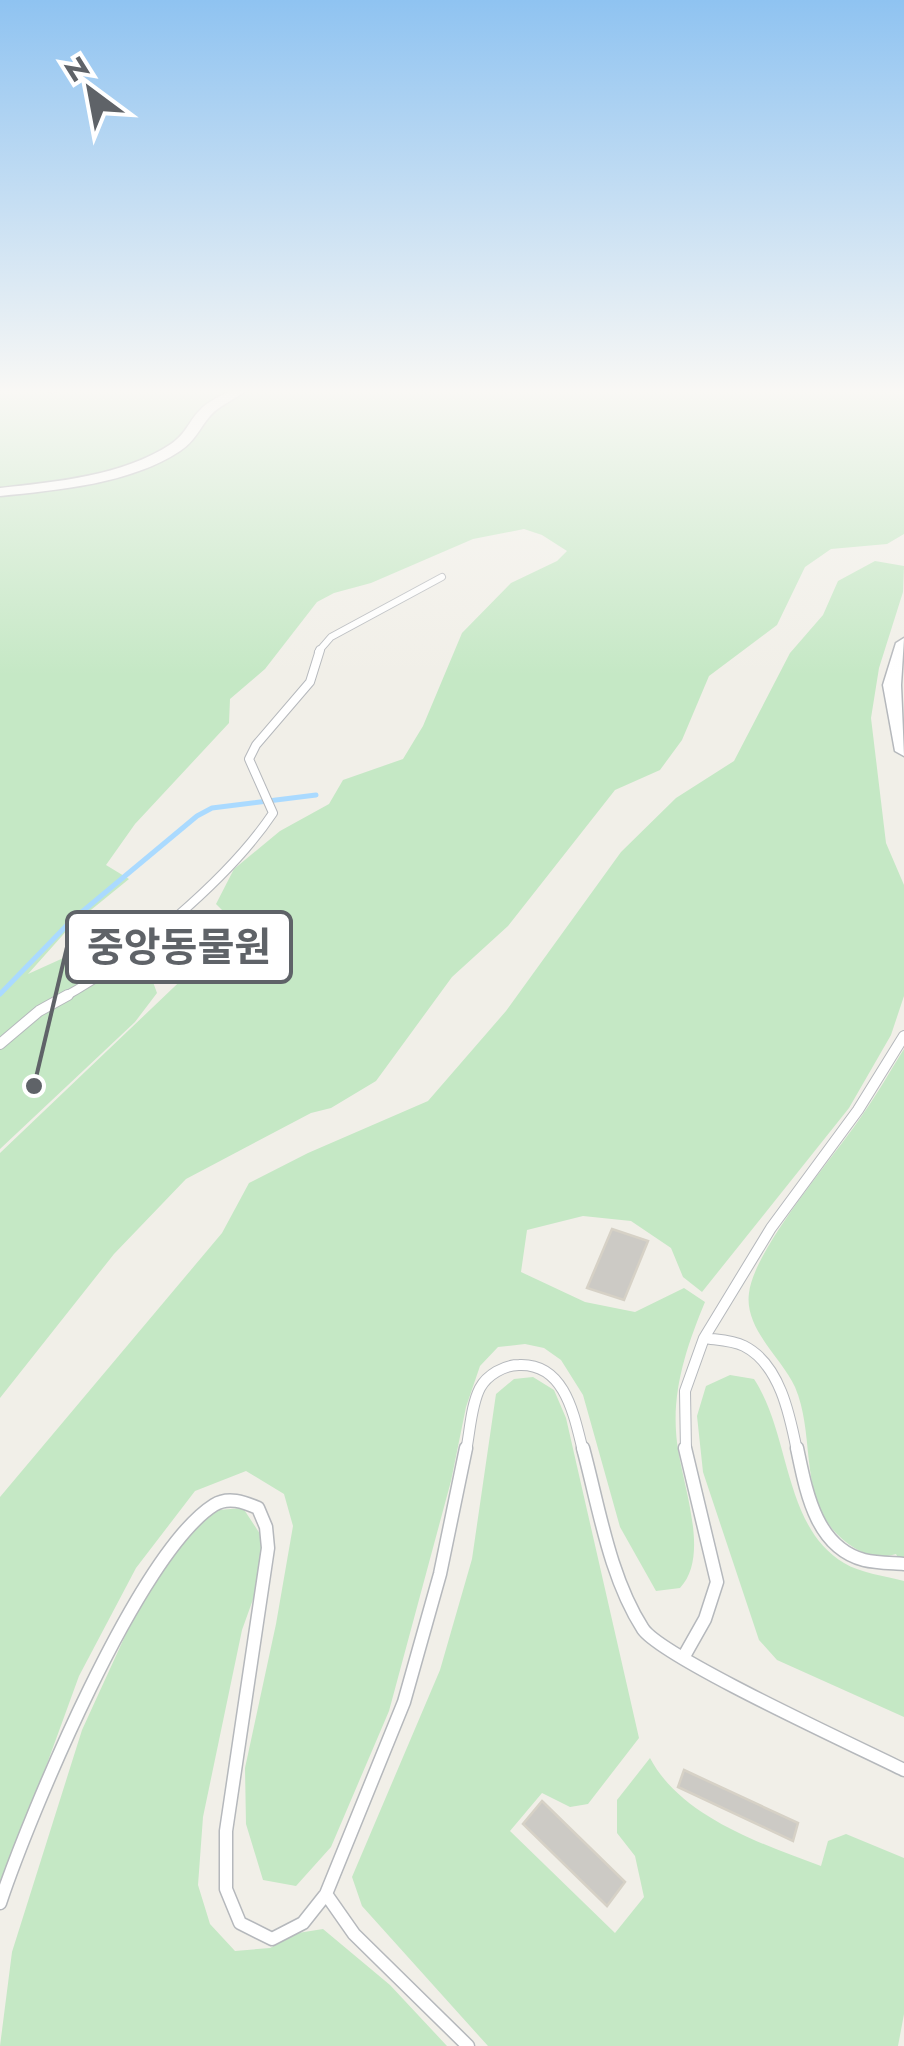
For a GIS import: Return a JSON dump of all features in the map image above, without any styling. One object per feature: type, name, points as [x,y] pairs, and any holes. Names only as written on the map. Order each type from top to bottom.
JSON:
[{"type":"street","points":[[0,492],[65,484]]},
{"type":"street","points":[[904,643],[892,685],[904,751]]},
{"type":"lane","points":[[0,1044],[39,1011],[111,971],[249,848],[273,813],[249,759],[256,745],[310,682],[316,655],[331,637],[442,577]]},
{"type":"lane","points":[[683,1658],[704,1619],[717,1582],[685,1448],[685,1391],[704,1338],[771,1228],[858,1110],[904,1036]]},
{"type":"lane","points":[[704,1338],[744,1345],[768,1367],[784,1391],[805,1496],[819,1526],[842,1549],[879,1566],[904,1564]]},
{"type":"lane","points":[[0,1903],[8,1870],[73,1722],[182,1530],[213,1504],[236,1498],[258,1508],[266,1527],[268,1548],[226,1831],[226,1889],[240,1923],[272,1938],[304,1923],[326,1894],[404,1702],[440,1574],[479,1389],[493,1373],[511,1365],[536,1364],[553,1376],[570,1402],[618,1576],[645,1632],[683,1658],[904,1770]]},
{"type":"lane","points":[[326,1894],[354,1934],[468,2046]]},
{"type":"green space","points":[[62,484],[904,484],[904,534],[887,544],[831,549],[805,567],[777,625],[709,676],[682,740],[660,770],[615,790],[508,926],[452,977],[376,1081],[331,1108],[311,1113],[186,1179],[114,1254],[0,1398],[0,1153],[238,926],[216,904],[234,869],[280,831],[329,804],[343,780],[403,759],[423,726],[462,633],[511,583],[557,561],[567,551],[524,529],[473,539],[317,602],[265,669],[230,699],[229,723],[135,824],[106,865],[129,879],[70,927],[28,974],[70,955],[103,954],[149,971],[157,993],[135,1022],[0,1149],[0,494]]},
{"type":"green space","points":[[875,561],[904,566],[903,592],[879,668],[871,718],[886,843],[904,885],[904,996],[891,1035],[849,1108],[702,1292],[683,1277],[671,1248],[631,1221],[583,1216],[527,1230],[521,1272],[585,1302],[635,1312],[684,1288],[705,1302],[688,1349],[677,1398],[678,1450],[694,1535],[694,1555],[680,1588],[656,1591],[620,1527],[583,1395],[561,1360],[544,1348],[525,1344],[498,1347],[480,1366],[466,1407],[451,1481],[389,1711],[331,1847],[296,1886],[263,1880],[246,1824],[245,1768],[293,1526],[284,1494],[246,1471],[195,1491],[136,1568],[79,1676],[0,1893],[0,1497],[222,1233],[249,1183],[428,1101],[506,1011],[621,852],[676,798],[734,761],[790,653],[823,615],[838,581]]},
{"type":"green space","points":[[904,1049],[904,1568],[896,1554],[874,1556],[853,1547],[822,1514],[810,1473],[802,1408],[789,1376],[752,1319],[749,1293],[754,1274],[780,1227],[863,1114]]},
{"type":"green space","points":[[730,1375],[754,1379],[775,1426],[798,1504],[824,1547],[850,1566],[904,1581],[904,1717],[777,1660],[759,1640],[703,1472],[697,1416],[706,1386]]},
{"type":"green space","points":[[533,1377],[554,1390],[566,1418],[639,1738],[588,1804],[570,1807],[542,1793],[510,1831],[615,1933],[644,1897],[635,1856],[617,1833],[617,1800],[650,1758],[664,1779],[702,1812],[774,1848],[821,1866],[828,1841],[846,1834],[904,1858],[904,2014],[898,2046],[488,2046],[362,1906],[352,1877],[440,1670],[472,1559],[496,1394],[514,1379]]},
{"type":"green space","points":[[243,1508],[262,1537],[261,1577],[242,1630],[203,1817],[198,1885],[210,1924],[235,1951],[270,1948],[298,1933],[323,1929],[390,1985],[447,2046],[0,2046],[12,1952],[82,1730],[136,1612],[184,1533],[218,1510]]},
{"type":"building","points":[[612,1229],[648,1241],[624,1300],[587,1288]]},
{"type":"building","points":[[684,1770],[798,1823],[793,1841],[678,1787]]},
{"type":"building","points":[[542,1801],[625,1882],[607,1906],[523,1824]]},
{"type":"waterway","points":[[0,994],[71,921],[197,816],[212,808],[316,795]]},
{"type":"place","name":"중앙동물원","points":[[34,1086]]}]
